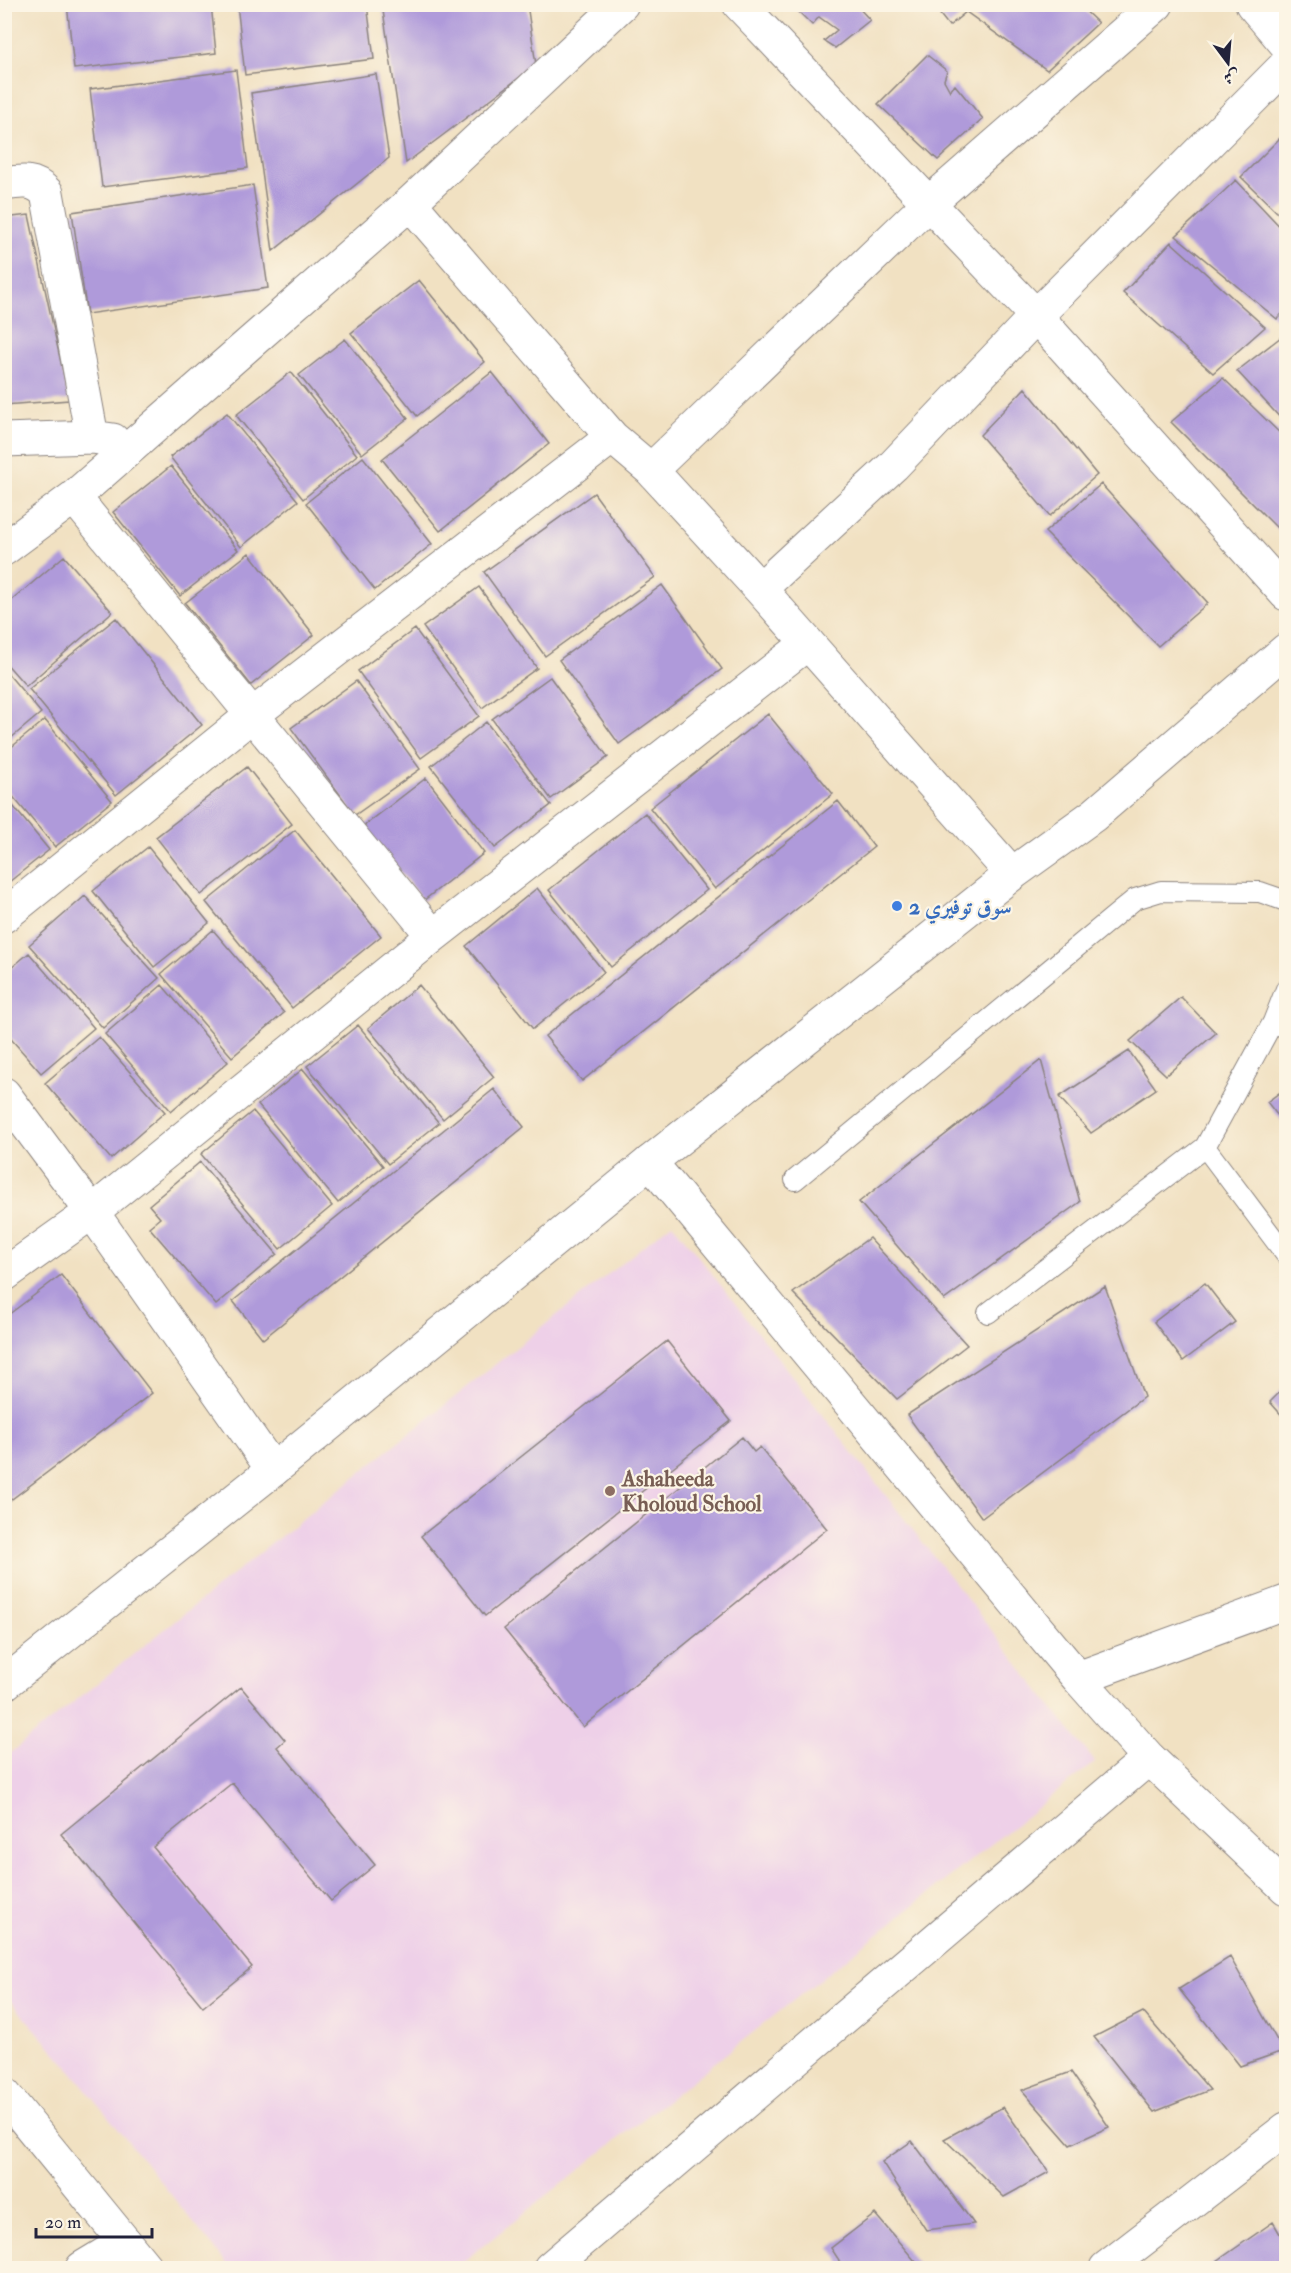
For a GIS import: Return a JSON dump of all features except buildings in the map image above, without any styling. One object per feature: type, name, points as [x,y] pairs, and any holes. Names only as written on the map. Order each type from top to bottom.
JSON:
[{"type":"street","points":[[4,549],[74,497],[410,203],[622,4]]},
{"type":"street","points":[[739,4],[1036,316],[1287,594]]},
{"type":"street","points":[[651,470],[929,203],[1156,4]]},
{"type":"street","points":[[1252,4],[1287,44]]},
{"type":"street","points":[[760,589],[893,466],[1036,316],[1287,65]]},
{"type":"street","points":[[4,184],[26,180],[40,185],[47,193],[92,437]]},
{"type":"street","points":[[410,203],[612,437],[651,470],[760,589],[1012,874]]},
{"type":"street","points":[[4,440],[92,437],[136,443]]},
{"type":"street","points":[[4,916],[251,716],[612,437]]},
{"type":"street","points":[[74,497],[433,936]]},
{"type":"street","points":[[4,1275],[92,1212],[433,936],[807,643]]},
{"type":"street","points":[[4,1684],[273,1470],[650,1162],[1012,874],[1094,815],[1287,650]]},
{"type":"street","points":[[4,1094],[92,1212],[273,1470]]},
{"type":"street","points":[[650,1162],[1078,1678],[1149,1758],[1287,1888]]},
{"type":"street","points":[[1078,1678],[1287,1602]]},
{"type":"street","points":[[550,2268],[1149,1758]]},
{"type":"street","points":[[4,2094],[146,2268]]},
{"type":"street","points":[[1106,2268],[1287,2129]]},
{"type":"street","points":[[82,2268],[125,2242]]},
{"type":"lane","points":[[795,1180],[1135,900],[1161,891],[1260,892],[1287,901]]},
{"type":"lane","points":[[988,1313],[1205,1147],[1273,1023],[1287,989]]},
{"type":"lane","points":[[1205,1147],[1287,1255]]},
{"type":"shaded area","name":"Ashaheeda Kholoud School","points":[[672,1223],[1095,1762],[455,2268],[230,2268],[65,2063],[5,1995],[4,1758]]},
{"type":"place","name":"سوق توفيري 2","points":[[897,906]]},
{"type":"place","name":"Ashaheeda Kholoud School","points":[[610,1491]]}]
